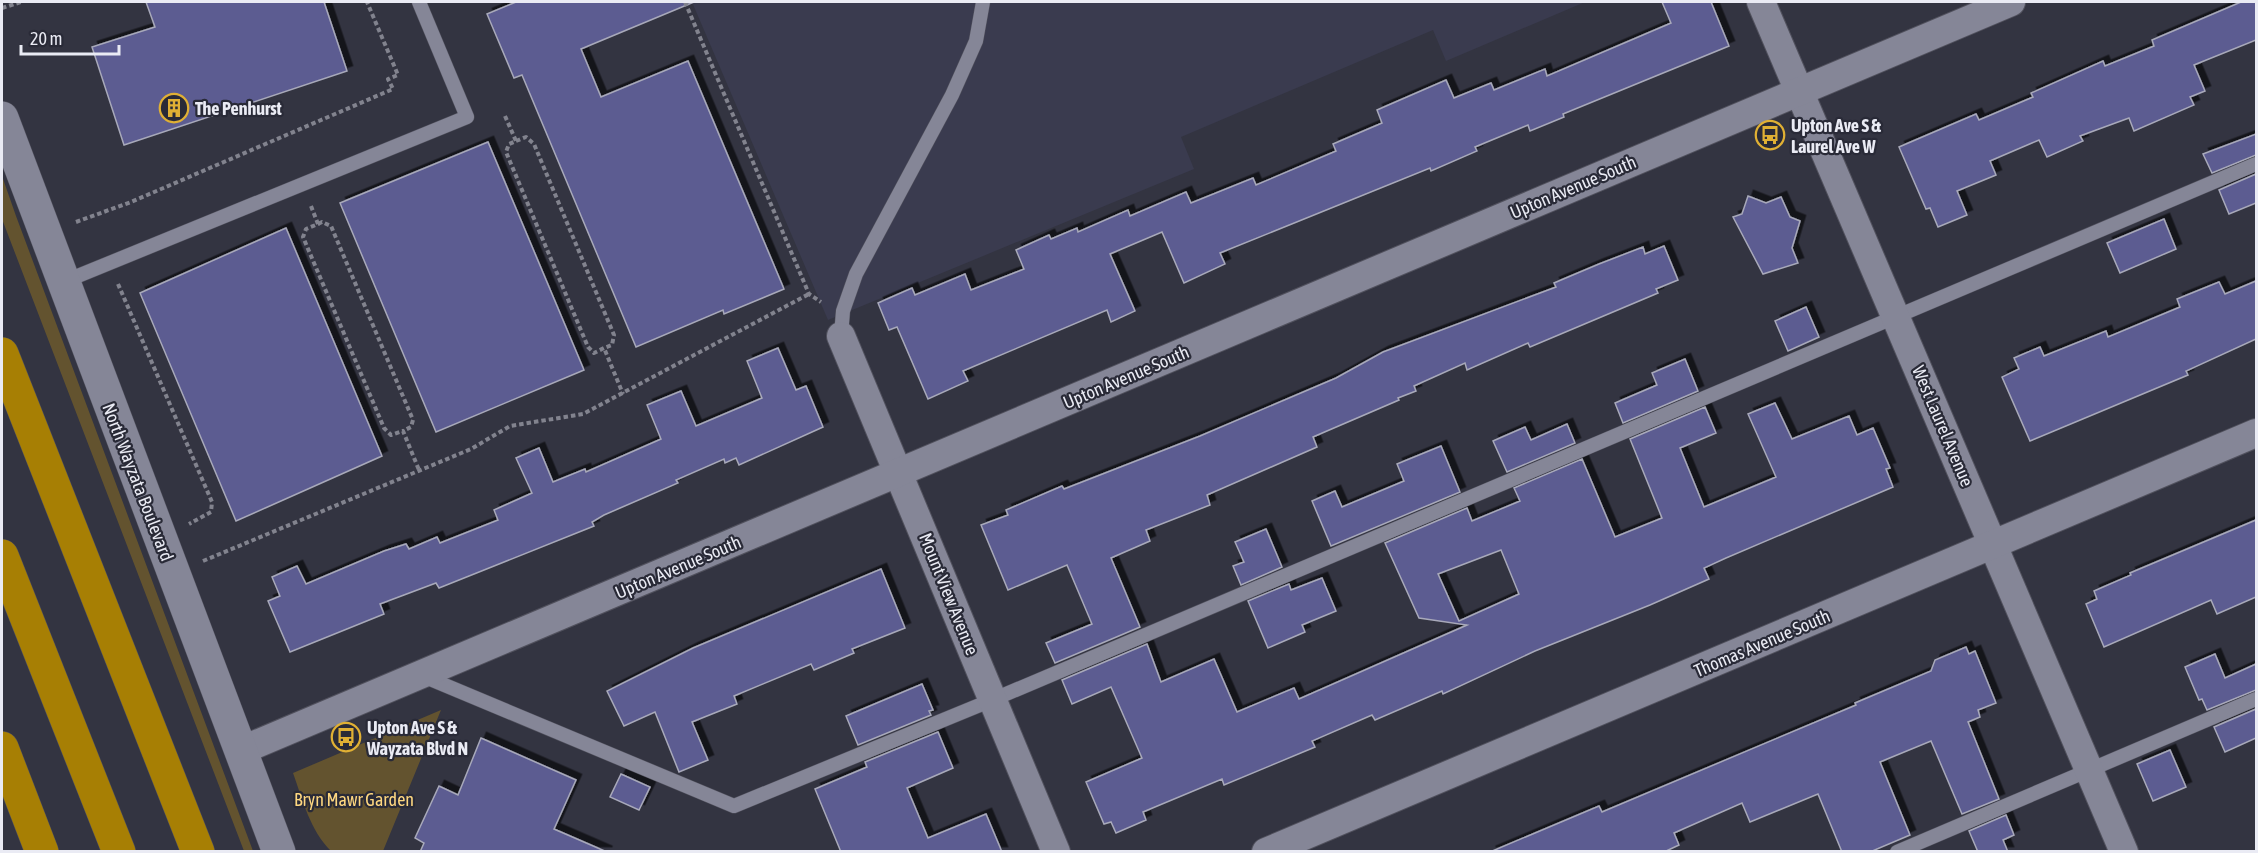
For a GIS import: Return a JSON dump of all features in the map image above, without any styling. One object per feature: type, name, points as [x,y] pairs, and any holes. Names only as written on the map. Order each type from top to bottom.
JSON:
[{"type":"highway","points":[[2,354],[198,852]]},
{"type":"highway","points":[[2,556],[118,852]]},
{"type":"highway","points":[[2,748],[42,852]]},
{"type":"street","name":"West Laurel Avenue","points":[[1761,2],[1995,544],[2124,852]]},
{"type":"street","name":"Upton Avenue South","points":[[240,752],[2011,2]]},
{"type":"street","name":"North Wayzata Boulevard","points":[[2,118],[278,849]]},
{"type":"street","name":"Mount View Avenue","points":[[841,336],[1056,852]]},
{"type":"street","name":"Thomas Avenue South","points":[[1266,852],[2256,433]]},
{"type":"lane","points":[[63,282],[467,117],[419,2]]},
{"type":"lane","points":[[841,336],[843,311],[856,274],[952,95],[976,41],[983,2]]},
{"type":"lane","points":[[421,676],[734,806],[992,700],[2256,164]]},
{"type":"lane","points":[[1897,852],[2256,699]]},
{"type":"path","points":[[2,8],[21,2]]},
{"type":"path","points":[[66,226],[131,202],[393,89],[388,79],[398,75],[367,2]]},
{"type":"path","points":[[685,2],[809,294],[826,305]]},
{"type":"path","points":[[505,116],[516,141]]},
{"type":"path","points":[[526,137],[534,144],[614,335],[612,345],[594,352],[588,347],[506,152],[509,144],[516,141],[526,137]]},
{"type":"path","points":[[308,199],[318,224]]},
{"type":"path","points":[[322,222],[331,226],[413,420],[411,427],[403,431],[392,435],[384,428],[303,237],[306,229],[318,224],[322,222]]},
{"type":"path","points":[[117,280],[212,502],[211,512],[183,527]]},
{"type":"path","points":[[200,562],[471,448],[510,426],[583,414],[809,294]]},
{"type":"path","points":[[604,348],[623,394]]},
{"type":"path","points":[[403,431],[419,470]]},
{"type":"shaded area","points":[[692,2],[1585,2],[1446,61],[1433,30],[1181,137],[1194,169],[828,320]]},
{"type":"green space","points":[[2,176],[253,851],[244,851],[2,219]]},
{"type":"green space","name":"Bryn Mawr Garden","points":[[441,710],[383,851],[331,851],[312,824],[293,773]]},
{"type":"building","name":"The Penhurst","points":[[146,2],[324,2],[347,71],[124,145],[92,47],[155,27]]},
{"type":"building","points":[[516,2],[694,2],[581,49],[601,97],[688,61],[784,289],[724,314],[723,310],[636,347],[522,75],[514,78],[487,14]]},
{"type":"building","points":[[1662,2],[1711,2],[1729,46],[1563,114],[1564,117],[1530,131],[1528,125],[1475,147],[1477,151],[1431,171],[1430,168],[1220,253],[1225,264],[1184,283],[1162,232],[1110,254],[1135,311],[1111,322],[1107,310],[963,371],[968,381],[928,399],[897,327],[889,330],[878,303],[912,288],[915,295],[965,274],[971,290],[1024,269],[1016,250],[1049,235],[1051,239],[1077,228],[1078,232],[1128,210],[1130,216],[1186,192],[1191,203],[1253,178],[1256,185],[1336,151],[1333,144],[1382,123],[1377,110],[1446,80],[1454,98],[1491,83],[1494,90],[1545,69],[1547,76],[1671,23]]},
{"type":"building","points":[[2241,2],[2256,2],[2256,40],[2194,65],[2205,91],[2190,97],[2194,105],[2134,131],[2129,118],[2080,136],[2083,141],[2047,157],[2039,140],[1990,161],[1996,175],[1957,191],[1967,215],[1938,227],[1930,208],[1926,209],[1899,147],[1976,114],[1979,120],[2033,97],[2031,93],[2103,61],[2105,66],[2154,46],[2152,40]]},
{"type":"building","points":[[2256,134],[2256,155],[2212,173],[2203,154]]},
{"type":"building","points":[[488,142],[584,370],[436,432],[340,203]]},
{"type":"building","points":[[2256,174],[2256,203],[2229,214],[2219,190]]},
{"type":"building","points":[[1748,196],[1766,203],[1781,197],[1790,217],[1800,221],[1792,248],[1798,263],[1763,274],[1733,217],[1742,214]]},
{"type":"building","points":[[2164,219],[2176,249],[2120,273],[2107,243]]},
{"type":"building","points":[[286,228],[382,456],[236,521],[140,293]]},
{"type":"building","points":[[1664,246],[1678,280],[1656,289],[1658,293],[1530,347],[1528,343],[1467,370],[1465,363],[1414,386],[1416,391],[1398,398],[1399,400],[1313,437],[1317,447],[1207,495],[1210,505],[1146,530],[1150,541],[1111,558],[1140,627],[1055,663],[1046,643],[1092,624],[1067,565],[1008,590],[981,525],[1008,515],[1006,510],[1062,486],[1064,489],[1200,436],[1336,378],[1383,352],[1556,287],[1554,283],[1599,264],[1643,247],[1645,254]]},
{"type":"building","points":[[2256,281],[2256,339],[2186,371],[2188,375],[2030,441],[2002,377],[2019,369],[2014,358],[2040,347],[2044,356],[2106,331],[2108,337],[2180,307],[2177,299],[2219,282],[2225,294]]},
{"type":"building","points":[[1806,307],[1819,337],[1788,351],[1775,321]]},
{"type":"building","points":[[778,348],[796,390],[806,386],[823,427],[739,465],[736,458],[725,463],[724,459],[676,480],[678,483],[604,515],[592,522],[594,526],[439,588],[436,583],[380,604],[384,614],[290,652],[268,601],[280,596],[272,577],[297,566],[306,584],[384,551],[406,544],[409,549],[437,537],[440,543],[498,520],[494,510],[532,493],[516,458],[539,448],[553,482],[585,469],[586,472],[661,439],[647,405],[681,391],[696,426],[762,398],[747,361]]},
{"type":"building","points":[[1685,359],[1698,391],[1623,423],[1615,403],[1657,385],[1652,373]]},
{"type":"building","points":[[1775,403],[1792,439],[1849,416],[1857,435],[1873,428],[1890,468],[1886,469],[1893,487],[1704,568],[1709,579],[1535,651],[1443,694],[1442,691],[1375,720],[1372,715],[1312,741],[1315,747],[1224,785],[1222,779],[1143,812],[1146,820],[1116,833],[1111,822],[1104,824],[1086,782],[1142,758],[1111,687],[1072,704],[1062,680],[1147,644],[1161,682],[1214,659],[1237,712],[1294,688],[1299,699],[1467,625],[1419,618],[1385,543],[1467,508],[1472,521],[1520,501],[1514,488],[1582,459],[1615,537],[1662,518],[1630,439],[1705,407],[1716,433],[1680,448],[1704,507],[1776,477],[1748,414]],"holes":[[[1501,550],[1519,594],[1459,621],[1438,574]]]},
{"type":"building","points":[[1567,424],[1575,443],[1507,472],[1493,441],[1525,427],[1531,440]]},
{"type":"building","points":[[1441,446],[1460,492],[1331,546],[1312,501],[1335,491],[1342,507],[1404,481],[1397,464]]},
{"type":"building","points":[[2256,520],[2256,597],[2217,614],[2211,600],[2104,647],[2086,604],[2097,599],[2094,591],[2131,575],[2130,573]]},
{"type":"building","points":[[1266,529],[1282,567],[1241,585],[1233,566],[1244,562],[1235,542]]},
{"type":"building","points":[[881,569],[905,628],[852,649],[854,653],[814,670],[811,664],[734,696],[737,704],[692,722],[708,760],[679,772],[655,712],[624,726],[607,691],[693,648]]},
{"type":"building","points":[[1322,578],[1336,611],[1302,625],[1305,632],[1268,648],[1248,601],[1289,584],[1291,590]]},
{"type":"building","points":[[1966,647],[1969,654],[1975,651],[1996,703],[1978,710],[1980,717],[1968,722],[1999,799],[1962,814],[1931,741],[1880,762],[1910,835],[1870,852],[1842,852],[1818,794],[1750,822],[1742,803],[1674,833],[1679,845],[1664,852],[1490,852],[1599,806],[1602,812],[1856,705],[1855,703],[1931,671],[1935,660]]},
{"type":"building","points":[[2215,654],[2225,678],[2256,664],[2256,690],[2207,710],[2202,699],[2199,700],[2185,667]]},
{"type":"building","points":[[922,684],[933,710],[929,711],[931,715],[858,745],[846,716]]},
{"type":"building","points":[[2256,709],[2256,738],[2225,752],[2214,727]]},
{"type":"building","points":[[938,732],[953,768],[907,788],[928,838],[986,814],[1002,852],[841,852],[815,789],[867,767],[865,762]]},
{"type":"building","points":[[481,738],[576,780],[554,829],[607,852],[420,852],[424,843],[415,838],[439,786],[458,795]]},
{"type":"building","points":[[2170,750],[2186,787],[2153,801],[2137,764]]},
{"type":"building","points":[[621,774],[650,787],[639,810],[610,797]]},
{"type":"building","points":[[2006,815],[2014,835],[2003,840],[2008,852],[1978,852],[1969,831]]},
{"type":"place","name":"The Penhurst","points":[[174,108]]},
{"type":"place","name":"Upton Ave S & Laurel Ave W","points":[[1770,135]]},
{"type":"place","name":"Upton Ave S & Wayzata Blvd N","points":[[346,737]]}]
